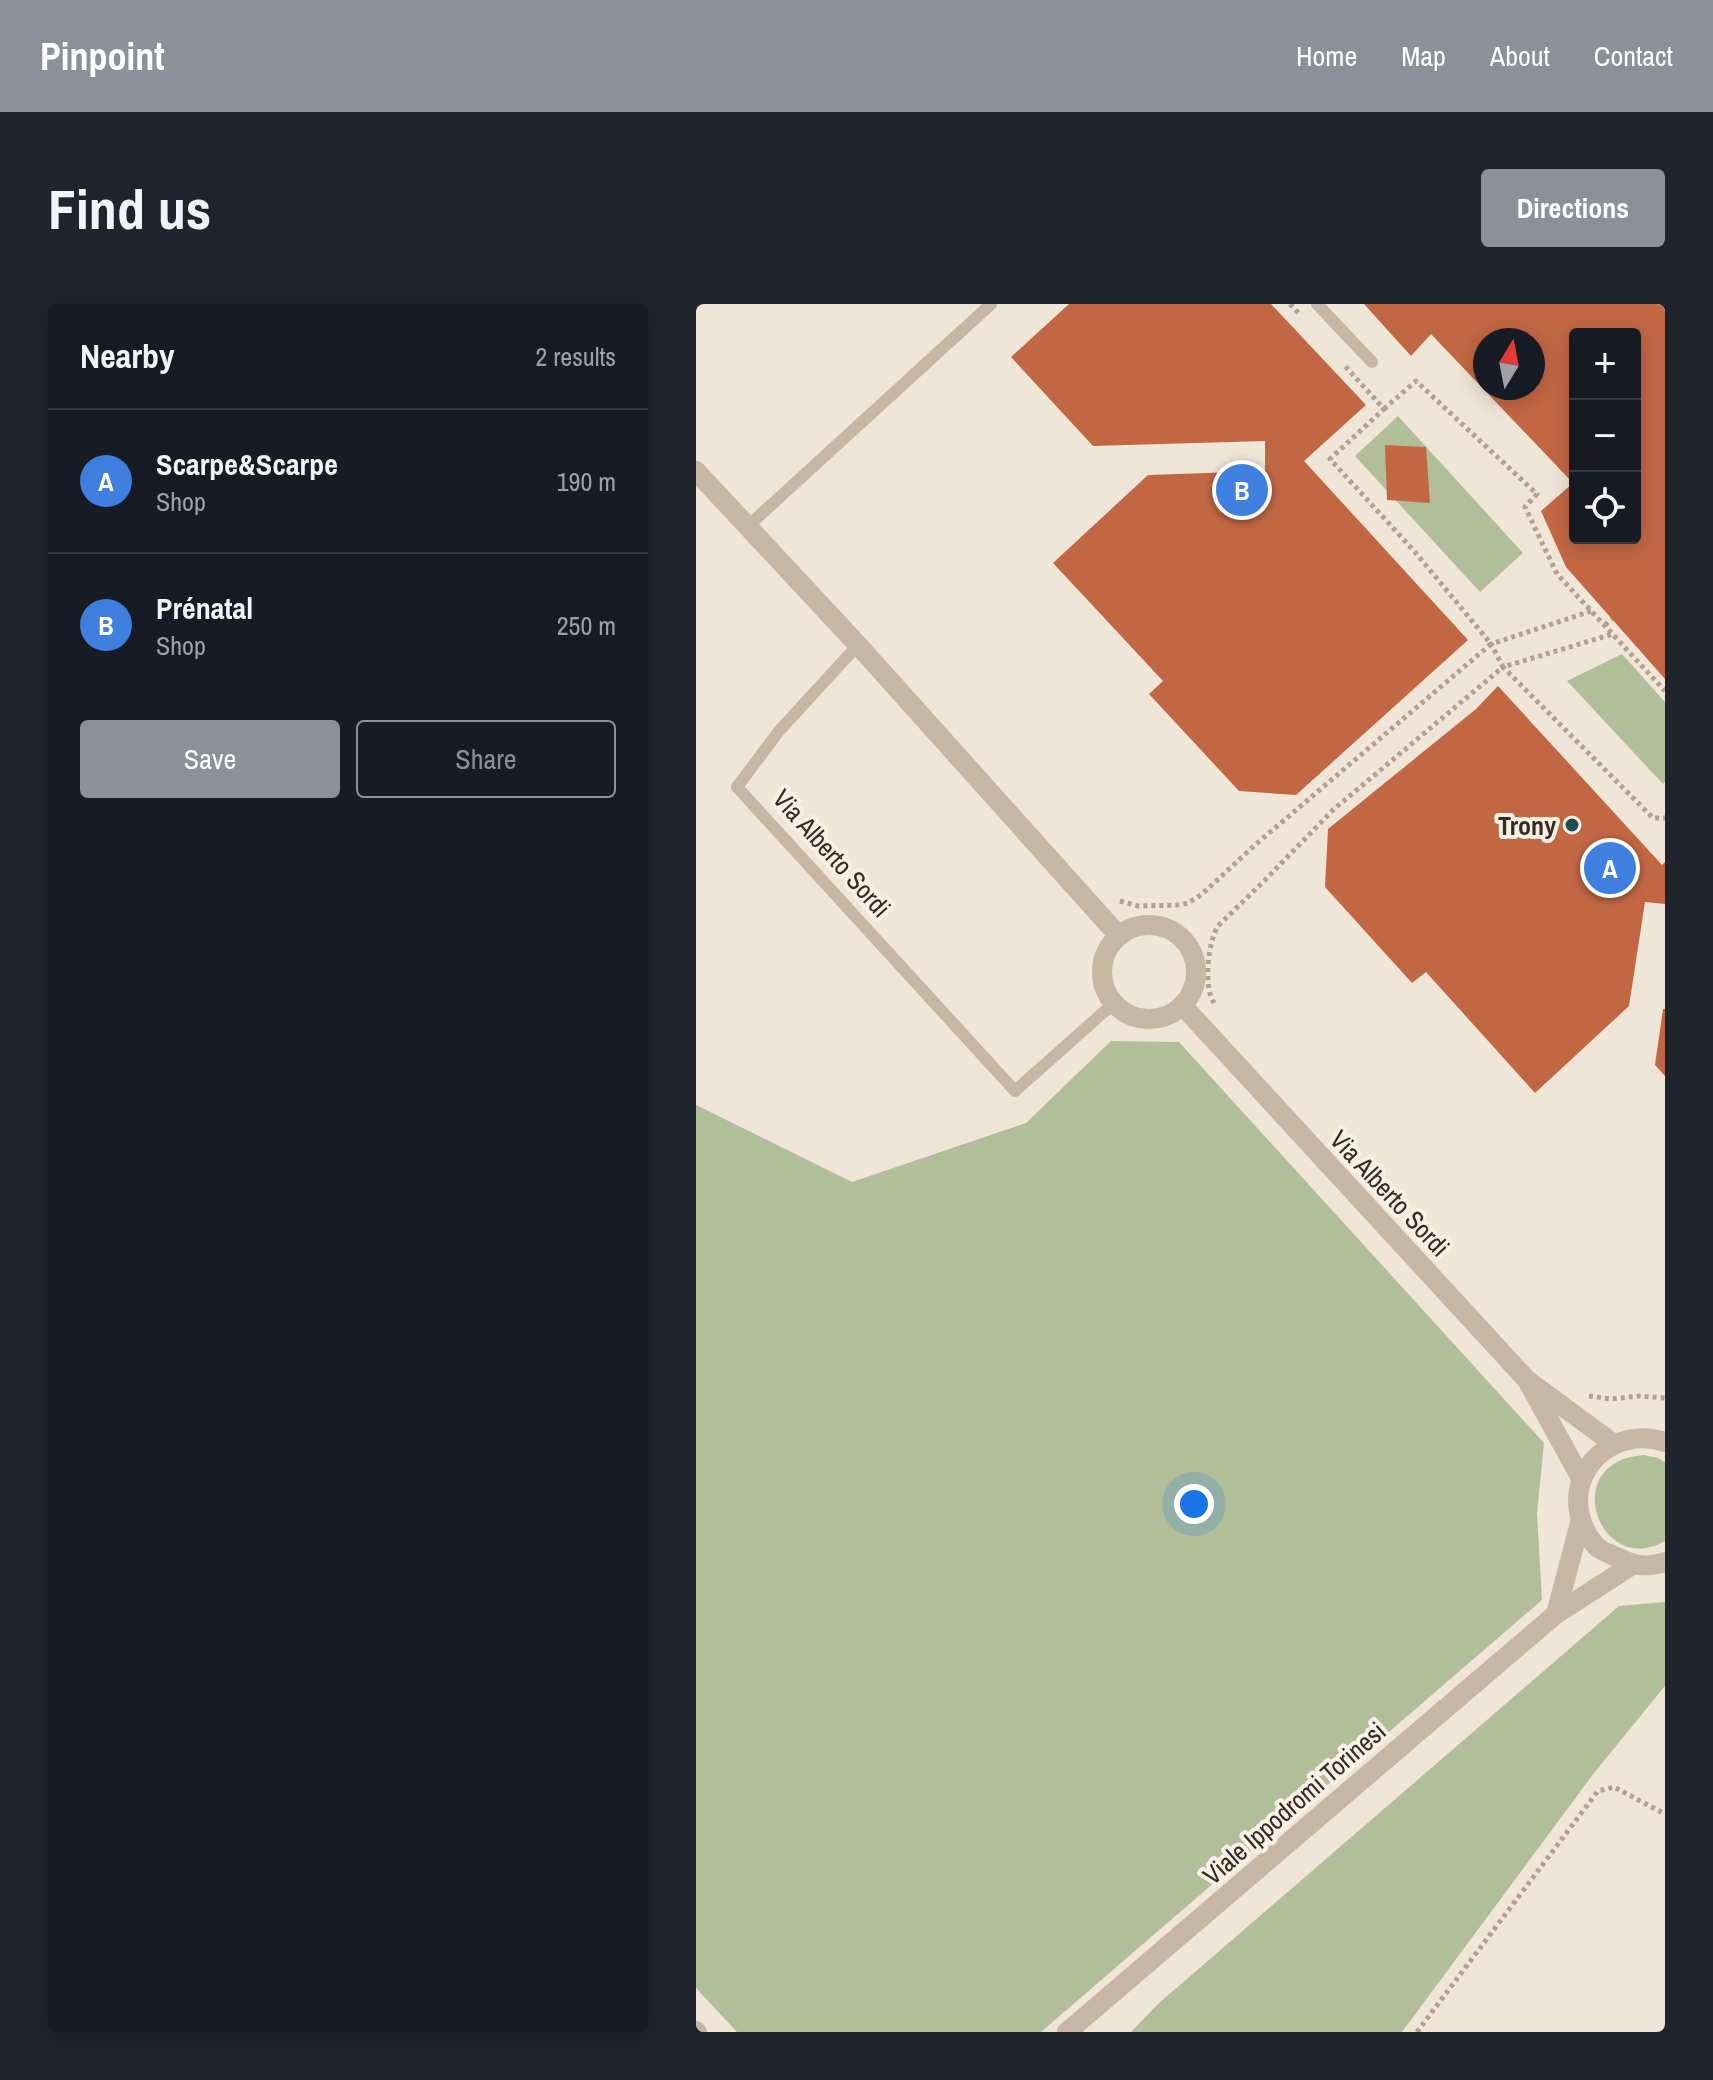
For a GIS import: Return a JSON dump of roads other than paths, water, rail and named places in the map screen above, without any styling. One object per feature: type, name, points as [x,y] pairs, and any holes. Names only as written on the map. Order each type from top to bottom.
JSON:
[{"type":"street","points":[[696,471],[858,645],[1119,936]]},
{"type":"street","points":[[1148,925],[1164,927],[1189,946],[1195,961],[1196,977],[1182,1005],[1170,1014],[1140,1018],[1126,1013],[1114,1003],[1106,991],[1102,976],[1103,961],[1109,947],[1119,936],[1132,928],[1148,925]]},
{"type":"street","name":"Via Alberto Sordi","points":[[1182,1005],[1527,1380],[1614,1444]]},
{"type":"street","name":"Via Alberto Sordi","points":[[1527,1380],[1582,1480]]},
{"type":"street","points":[[1665,1442],[1654,1438],[1633,1438],[1614,1444],[1597,1456],[1585,1472],[1578,1492],[1579,1512],[1585,1531],[1597,1548],[1632,1565],[1652,1566],[1665,1562]]},
{"type":"street","points":[[1556,1614],[1581,1519]]},
{"type":"street","name":"Viale Ippodromi Torinesi","points":[[1067,2032],[1556,1614],[1632,1565]]},
{"type":"lane","points":[[747,527],[991,304]]},
{"type":"lane","points":[[1317,304],[1372,362]]},
{"type":"lane","name":"Via Alberto Sordi","points":[[858,645],[779,731],[737,787],[1015,1091],[1114,1003]]},
{"type":"place","name":"Prénatal","points":[[1242,490]]},
{"type":"place","name":"Trony","points":[[1572,825]]},
{"type":"place","name":"Scarpe&Scarpe","points":[[1610,868]]}]
